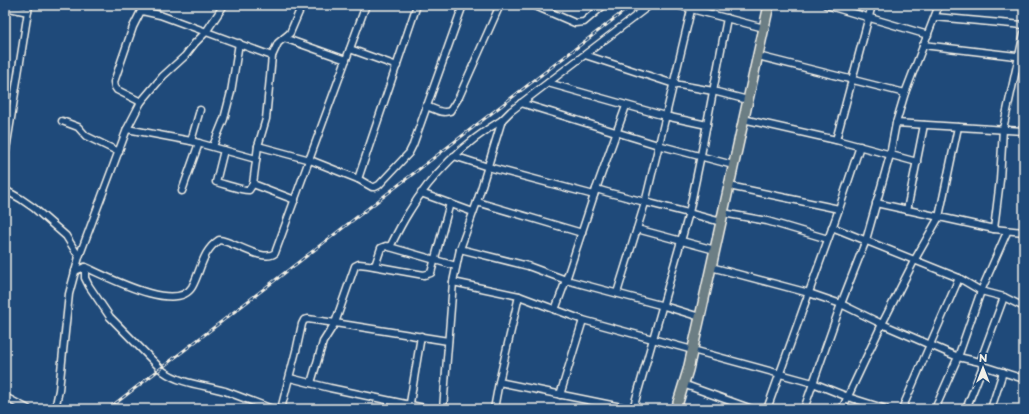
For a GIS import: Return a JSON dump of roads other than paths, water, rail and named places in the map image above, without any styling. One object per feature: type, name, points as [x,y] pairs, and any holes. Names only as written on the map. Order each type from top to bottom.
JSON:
[{"type":"main road","points":[[676,409],[700,317],[769,5]]},
{"type":"street","points":[[5,156],[29,5]]},
{"type":"street","points":[[55,409],[59,390],[69,294],[79,257],[99,199],[127,129],[140,102],[206,32],[224,5]]},
{"type":"street","points":[[224,150],[216,182],[235,186],[246,191],[249,190],[253,184],[258,146],[263,133],[268,107],[272,56],[278,43],[290,33],[302,5]]},
{"type":"street","points":[[75,271],[85,267],[150,294],[176,297],[188,292],[192,287],[204,258],[219,240],[260,255],[273,255],[310,160],[366,5]]},
{"type":"street","points":[[358,179],[417,5]]},
{"type":"street","points":[[258,146],[310,160],[375,187],[409,153],[462,5]]},
{"type":"street","points":[[426,106],[444,113],[450,111],[462,91],[500,5]]},
{"type":"street","points":[[534,5],[575,23],[584,22],[604,5]]},
{"type":"street","points":[[390,247],[409,211],[422,193],[454,156],[650,5]]},
{"type":"street","points":[[676,5],[764,28]]},
{"type":"street","points":[[826,5],[928,35]]},
{"type":"street","points":[[836,140],[872,5]]},
{"type":"street","points":[[804,409],[841,304],[866,240],[890,155],[896,123],[905,93],[939,5]]},
{"type":"street","points":[[5,7],[28,12]]},
{"type":"street","points":[[140,102],[117,90],[114,82],[133,27],[143,8],[272,56]]},
{"type":"street","points":[[617,293],[645,203],[691,10]]},
{"type":"street","points":[[935,17],[1024,25]]},
{"type":"street","points":[[499,382],[632,409],[664,306],[689,213],[727,18]]},
{"type":"street","points":[[994,230],[1000,180],[1003,129],[1022,57],[1024,33]]},
{"type":"street","points":[[284,38],[346,60]]},
{"type":"street","points":[[213,146],[224,119],[231,92],[239,43]]},
{"type":"street","points":[[923,45],[1022,57]]},
{"type":"street","points":[[350,49],[396,66]]},
{"type":"street","points":[[585,55],[674,84],[713,91],[748,100]]},
{"type":"street","points":[[758,56],[851,81],[905,93]]},
{"type":"street","points":[[548,83],[626,106],[707,125]]},
{"type":"street","points":[[521,103],[658,145],[701,155],[733,165]]},
{"type":"street","points":[[555,310],[626,106]]},
{"type":"street","points":[[191,141],[200,110]]},
{"type":"street","points":[[743,119],[836,140],[916,162]]},
{"type":"street","points":[[443,409],[453,282],[456,266],[460,249],[477,202],[502,120]]},
{"type":"street","points":[[62,121],[78,127],[86,136],[119,152]]},
{"type":"street","points":[[896,123],[1024,130]]},
{"type":"street","points":[[907,210],[924,125]]},
{"type":"street","points":[[842,409],[882,324],[914,261],[939,217],[958,127]]},
{"type":"street","points":[[127,129],[213,146],[256,159]]},
{"type":"street","points":[[182,191],[199,143]]},
{"type":"street","points":[[767,409],[839,209],[860,146]]},
{"type":"street","points":[[454,156],[488,167],[689,213],[722,218],[767,221],[828,239]]},
{"type":"street","points":[[253,184],[295,200]]},
{"type":"street","points":[[730,186],[839,209]]},
{"type":"street","points":[[5,190],[34,208],[66,236],[79,257]]},
{"type":"street","points":[[422,193],[473,212]]},
{"type":"street","points":[[477,202],[582,233]]},
{"type":"street","points":[[311,383],[323,342],[335,323],[355,266],[359,264],[375,266],[424,275],[431,273],[450,203]]},
{"type":"street","points":[[876,203],[994,230],[1024,232]]},
{"type":"street","points":[[832,227],[959,278],[981,291],[1004,297],[1024,307]]},
{"type":"street","points":[[637,229],[715,250]]},
{"type":"street","points":[[935,409],[958,357],[981,291],[1007,232]]},
{"type":"street","points":[[375,266],[381,248],[386,246],[456,266]]},
{"type":"street","points":[[460,249],[528,266],[566,280],[700,317]]},
{"type":"street","points":[[85,267],[85,278],[110,317],[163,371],[171,377],[184,382],[224,391],[272,409]]},
{"type":"street","points":[[711,267],[809,293],[841,304],[882,324],[958,357],[1024,379]]},
{"type":"street","points":[[902,409],[959,278]]},
{"type":"street","points":[[453,282],[519,296],[583,320],[779,373],[813,383],[848,397],[886,409]]},
{"type":"street","points":[[494,409],[519,296]]},
{"type":"street","points":[[966,409],[1004,297]]},
{"type":"street","points":[[281,409],[304,320],[308,319],[448,341]]},
{"type":"street","points":[[560,395],[583,320]]},
{"type":"street","points":[[409,407],[421,336]]},
{"type":"street","points":[[991,409],[1003,372]]},
{"type":"street","points":[[290,378],[409,407],[429,409]]},
{"type":"street","points":[[683,384],[752,409]]},
{"type":"street","points":[[5,397],[28,409]]},
{"type":"railway","points":[[108,409],[632,5]]}]
